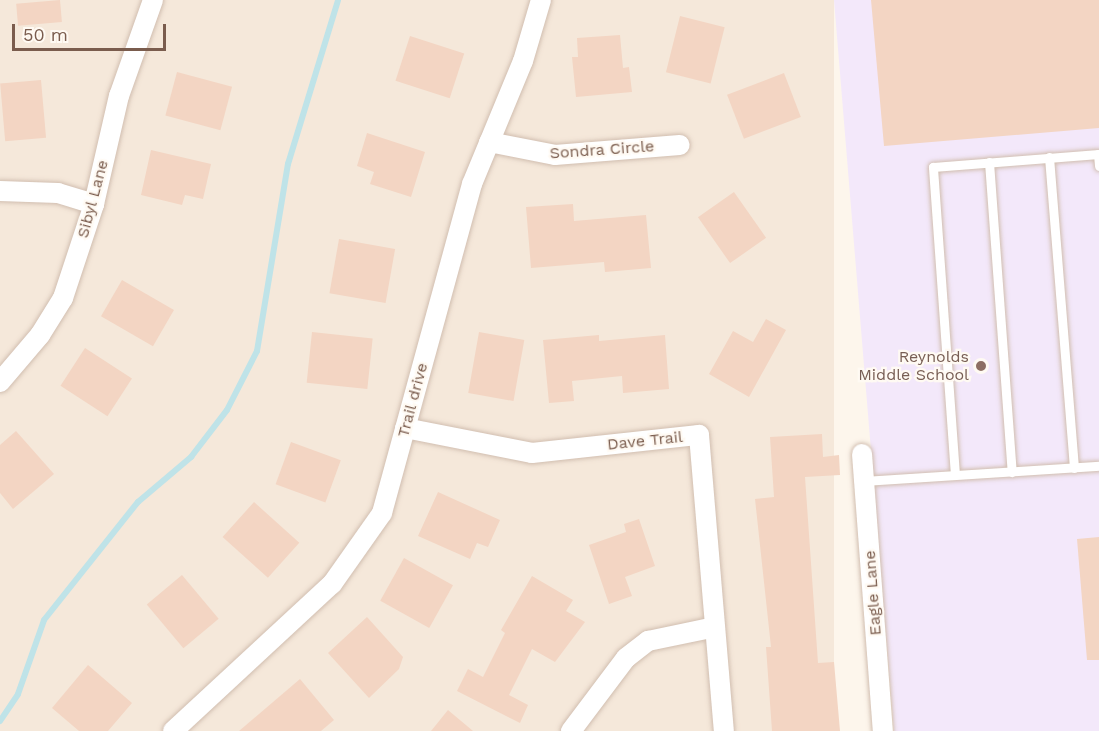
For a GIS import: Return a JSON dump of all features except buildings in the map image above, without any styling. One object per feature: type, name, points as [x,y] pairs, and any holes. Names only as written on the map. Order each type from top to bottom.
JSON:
[{"type":"street","name":"Sibyl Lane","points":[[0,382],[40,335],[63,298],[94,204],[119,96],[153,0]]},
{"type":"street","name":"Trail drive","points":[[173,731],[332,584],[382,513],[469,194],[523,61],[541,0]]},
{"type":"street","name":"Sondra Circle","points":[[489,142],[555,155],[680,145]]},
{"type":"street","points":[[0,191],[58,193],[94,204]]},
{"type":"street","name":"Dave Trail","points":[[405,428],[532,453],[699,435],[724,731]]},
{"type":"street","name":"Eagle Lane","points":[[862,454],[883,731]]},
{"type":"street","points":[[571,731],[626,658],[648,641],[715,627]]},
{"type":"lane","points":[[955,475],[933,167],[1098,154],[1099,166]]},
{"type":"lane","points":[[1049,157],[1074,468]]},
{"type":"lane","points":[[989,162],[1012,472]]},
{"type":"lane","points":[[864,481],[1099,466]]},
{"type":"shaded area","points":[[0,0],[834,0],[834,731],[0,731]]},
{"type":"shaded area","name":"Reynolds Middle School","points":[[834,0],[1099,0],[1099,731],[894,731]]},
{"type":"waterway","points":[[0,721],[18,694],[44,620],[138,502],[191,457],[227,410],[257,351],[288,164],[338,0]]},
{"type":"place","name":"Reynolds Middle School","points":[[981,366]]}]
